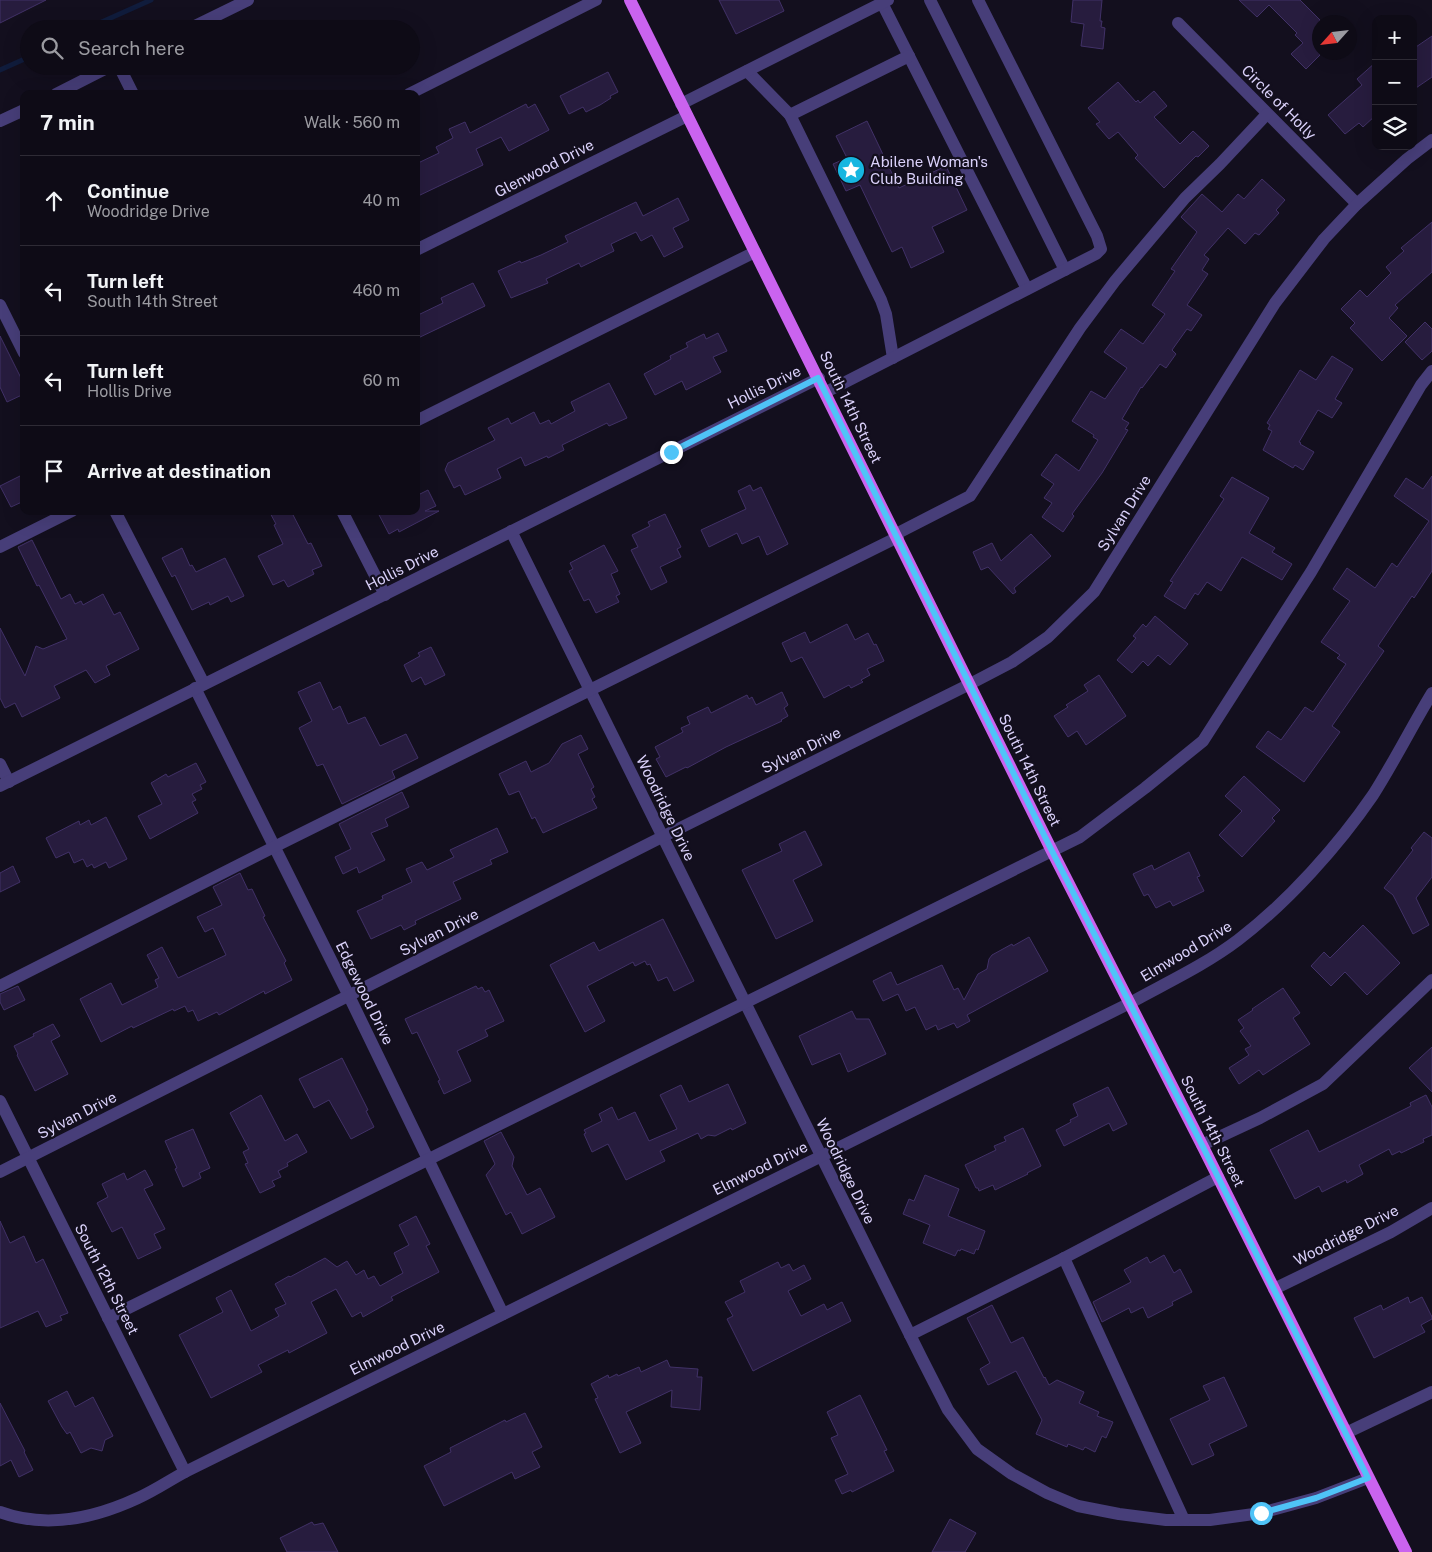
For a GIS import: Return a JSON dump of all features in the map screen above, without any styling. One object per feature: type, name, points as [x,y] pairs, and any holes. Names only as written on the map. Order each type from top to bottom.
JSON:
[{"type":"main road","name":"South 14th Street","points":[[630,0],[1052,851],[1406,1552]]},
{"type":"street","points":[[207,20],[248,0]]},
{"type":"street","points":[[417,90],[596,0]]},
{"type":"street","points":[[930,0],[1065,270]]},
{"type":"street","points":[[826,392],[1096,254],[1101,249],[1101,244],[978,0]]},
{"type":"street","points":[[885,1],[909,56],[1027,289]]},
{"type":"street","name":"Glenwood Drive","points":[[420,248],[684,110],[747,71],[885,1]]},
{"type":"street","name":"Circle of Holly","points":[[1178,23],[1356,204]]},
{"type":"street","points":[[790,115],[909,56]]},
{"type":"street","points":[[747,71],[790,115],[881,300],[886,314],[893,358]]},
{"type":"street","points":[[64,90],[93,75]]},
{"type":"street","points":[[124,75],[131,90]]},
{"type":"street","points":[[0,121],[20,112]]},
{"type":"street","points":[[0,986],[897,536],[970,496],[1080,328],[1115,281],[1185,198],[1267,114]]},
{"type":"street","name":"Sylvan Drive","points":[[0,1172],[662,837],[970,684],[1012,662],[1048,637],[1094,592],[1275,303],[1324,239],[1356,204],[1407,159],[1432,140]]},
{"type":"street","points":[[420,419],[755,252]]},
{"type":"street","points":[[0,306],[3,320],[20,346]]},
{"type":"street","points":[[108,1318],[1080,837],[1203,741],[1311,572],[1421,385],[1432,371]]},
{"type":"street","name":"Hollis Drive","points":[[4,784],[818,378]]},
{"type":"street","points":[[0,547],[64,515]]},
{"type":"street","name":"Edgewood Drive","points":[[116,515],[274,847],[349,996],[503,1314]]},
{"type":"street","points":[[344,515],[385,595]]},
{"type":"street","name":"Woodridge Drive","points":[[511,531],[910,1336],[953,1417],[977,1449],[1012,1474],[1047,1493],[1078,1506],[1166,1520],[1210,1520],[1261,1513],[1316,1498],[1368,1478]]},
{"type":"street","name":"Elmwood Drive","points":[[0,1512],[16,1518],[71,1520],[138,1498],[185,1472],[1130,1003],[1183,974],[1239,940],[1296,889],[1325,857],[1373,795],[1432,693]]},
{"type":"street","points":[[0,764],[4,784]]},
{"type":"street","points":[[1202,1145],[1260,1118],[1323,1084],[1432,980]]},
{"type":"street","name":"South 12th Street","points":[[0,1101],[185,1472]]},
{"type":"street","points":[[910,1336],[1218,1177]]},
{"type":"street","name":"Woodridge Drive","points":[[1274,1289],[1391,1232],[1432,1208]]},
{"type":"street","points":[[1064,1258],[1184,1520]]},
{"type":"street","points":[[1346,1433],[1432,1392]]},
{"type":"building","points":[[0,0],[46,0],[0,23]]},
{"type":"building","points":[[719,0],[779,0],[784,11],[736,34]]},
{"type":"building","points":[[1073,0],[1102,0],[1100,21],[1102,21],[1101,27],[1105,28],[1103,49],[1081,46],[1084,24],[1071,22]]},
{"type":"building","points":[[1239,0],[1300,0],[1315,15],[1312,15],[1312,60],[1315,60],[1306,69],[1291,54],[1303,43],[1295,35],[1297,33],[1269,5],[1257,17]]},
{"type":"building","points":[[1432,36],[1432,77],[1417,87],[1417,60],[1417,46]]},
{"type":"building","points":[[1372,66],[1372,119],[1363,127],[1359,123],[1345,134],[1328,115],[1362,85],[1357,79]]},
{"type":"building","points":[[608,72],[618,92],[586,112],[583,107],[569,114],[560,96]]},
{"type":"building","points":[[1118,82],[1136,102],[1138,100],[1140,103],[1154,91],[1167,106],[1154,117],[1180,144],[1193,131],[1209,146],[1198,157],[1196,156],[1164,188],[1135,158],[1138,155],[1118,132],[1109,139],[1096,124],[1100,122],[1088,108]]},
{"type":"building","points":[[526,104],[528,108],[535,104],[549,130],[509,151],[501,137],[476,149],[483,165],[420,195],[420,162],[439,153],[436,147],[453,138],[449,129],[465,122],[470,133]]},
{"type":"building","points":[[867,121],[899,188],[946,166],[967,210],[932,227],[944,252],[911,268],[902,247],[892,252],[860,185],[846,191],[833,164],[847,158],[836,136]]},
{"type":"building","points":[[1262,179],[1285,200],[1276,210],[1279,213],[1259,235],[1255,233],[1245,244],[1228,228],[1204,255],[1209,259],[1202,270],[1208,274],[1187,305],[1202,315],[1191,331],[1187,329],[1172,350],[1176,354],[1166,368],[1160,364],[1141,387],[1122,419],[1129,423],[1125,429],[1128,430],[1102,473],[1072,514],[1074,516],[1063,532],[1042,517],[1052,503],[1044,498],[1054,484],[1041,475],[1056,454],[1079,471],[1098,440],[1093,437],[1094,435],[1072,421],[1091,391],[1105,399],[1127,368],[1104,352],[1121,329],[1143,344],[1165,314],[1152,305],[1175,271],[1171,269],[1197,232],[1181,217],[1202,194],[1222,212],[1238,194],[1244,199]]},
{"type":"building","points":[[678,198],[689,220],[673,228],[683,247],[664,257],[652,235],[641,241],[636,232],[611,244],[614,251],[581,267],[579,263],[546,279],[548,283],[511,298],[498,271],[520,261],[521,263],[541,255],[568,242],[565,236],[636,202],[643,216]]},
{"type":"building","points":[[1432,222],[1432,272],[1395,305],[1398,308],[1389,318],[1407,336],[1382,361],[1350,328],[1355,323],[1341,309],[1360,290],[1367,297],[1391,273],[1386,267],[1404,251],[1401,248]]},
{"type":"building","points":[[473,283],[485,306],[420,337],[420,314],[443,303],[441,298]]},
{"type":"building","points":[[1425,322],[1432,329],[1432,351],[1422,360],[1405,342]]},
{"type":"building","points":[[718,333],[727,351],[713,357],[721,372],[686,390],[682,381],[655,395],[644,374],[671,359],[670,356],[688,347],[686,343],[704,334],[706,339]]},
{"type":"building","points":[[0,336],[20,376],[20,396],[7,402],[0,387]]},
{"type":"building","points":[[1332,356],[1353,369],[1335,399],[1342,403],[1332,418],[1318,410],[1299,442],[1314,452],[1303,470],[1295,465],[1293,468],[1263,450],[1272,431],[1268,429],[1270,425],[1267,423],[1300,370],[1316,380]]},
{"type":"building","points":[[609,383],[627,418],[609,426],[607,423],[562,445],[564,450],[548,458],[547,456],[525,466],[521,457],[497,469],[501,478],[465,495],[460,485],[454,488],[445,470],[448,463],[495,440],[488,428],[508,418],[511,424],[534,412],[540,424],[549,420],[551,424],[575,411],[571,402]]},
{"type":"building","points":[[20,476],[20,503],[11,507],[0,486]]},
{"type":"building","points":[[1432,476],[1432,571],[1414,598],[1412,596],[1378,646],[1384,651],[1332,726],[1340,732],[1304,782],[1256,747],[1268,731],[1281,740],[1305,707],[1313,712],[1346,664],[1337,658],[1340,655],[1321,642],[1350,601],[1333,589],[1347,568],[1375,588],[1392,563],[1397,567],[1429,521],[1394,496],[1406,478],[1423,489]]},
{"type":"building","points":[[1232,477],[1269,498],[1249,533],[1275,548],[1272,552],[1292,564],[1282,580],[1242,557],[1221,591],[1207,582],[1198,595],[1195,593],[1185,609],[1164,596],[1173,582],[1170,581],[1224,499],[1220,496]]},
{"type":"building","points":[[750,485],[753,491],[761,487],[788,544],[767,555],[759,536],[742,544],[737,533],[709,547],[701,530],[746,509],[738,491]]},
{"type":"building","points":[[428,490],[436,506],[425,511],[439,511],[399,532],[398,529],[389,534],[379,515],[420,515],[420,494]]},
{"type":"building","points":[[665,514],[681,547],[677,549],[681,557],[660,567],[667,582],[651,590],[631,550],[638,547],[632,535],[650,526],[648,522]]},
{"type":"building","points":[[271,515],[293,515],[308,544],[311,543],[322,566],[312,570],[314,574],[288,587],[284,580],[273,585],[258,556],[283,544],[274,525],[276,524]]},
{"type":"building","points":[[1031,534],[1051,556],[1014,588],[1016,592],[1013,594],[988,567],[981,570],[973,552],[992,543],[1001,561]]},
{"type":"building","points":[[32,540],[61,599],[70,594],[75,604],[81,601],[83,605],[103,594],[114,615],[120,612],[139,649],[106,666],[110,675],[95,683],[86,670],[54,686],[60,698],[22,717],[15,703],[5,708],[0,698],[0,628],[25,676],[36,646],[43,649],[67,639],[39,585],[37,586],[18,547]]},
{"type":"building","points":[[604,545],[618,571],[611,574],[620,594],[616,596],[619,602],[596,613],[589,599],[584,601],[569,571],[573,569],[570,563]]},
{"type":"building","points":[[182,548],[190,566],[192,565],[196,572],[225,558],[244,596],[231,602],[228,596],[210,605],[209,602],[192,610],[175,575],[172,577],[162,558]]},
{"type":"building","points":[[1155,616],[1188,644],[1170,665],[1158,655],[1148,666],[1143,661],[1132,673],[1117,660],[1136,638],[1133,636],[1143,624],[1146,627]]},
{"type":"building","points":[[847,624],[855,640],[868,633],[884,661],[867,669],[870,675],[861,680],[863,682],[851,688],[849,685],[824,698],[802,657],[791,662],[782,643],[805,632],[810,643]]},
{"type":"building","points":[[431,647],[445,675],[425,685],[421,677],[412,682],[404,665],[420,656],[418,653]]},
{"type":"building","points":[[1099,675],[1126,716],[1086,745],[1077,731],[1068,737],[1054,716],[1068,707],[1066,705],[1088,691],[1084,685]]},
{"type":"building","points":[[320,682],[333,710],[340,706],[348,724],[365,717],[380,746],[406,734],[418,758],[392,771],[395,778],[342,804],[323,764],[317,766],[299,728],[312,721],[298,692]]},
{"type":"building","points":[[782,692],[788,705],[784,708],[788,716],[782,721],[666,777],[656,759],[660,757],[655,747],[683,732],[681,728],[690,724],[687,717],[708,707],[711,713],[747,695],[749,699],[752,697],[756,705]]},
{"type":"building","points":[[581,735],[588,749],[578,754],[594,787],[591,789],[595,797],[592,799],[597,808],[543,833],[535,817],[532,819],[519,791],[509,795],[499,774],[526,761],[531,772],[549,763],[562,744]]},
{"type":"building","points":[[196,763],[206,782],[200,785],[202,789],[192,794],[196,800],[192,802],[198,813],[150,839],[138,816],[162,804],[151,783],[166,774],[168,777]]},
{"type":"building","points":[[1244,776],[1280,810],[1272,818],[1275,821],[1242,857],[1219,835],[1242,811],[1225,796]]},
{"type":"building","points":[[402,792],[409,807],[385,819],[388,826],[371,833],[385,860],[359,873],[357,867],[343,874],[335,857],[351,849],[339,824]]},
{"type":"building","points":[[106,817],[127,859],[109,868],[106,862],[94,868],[92,864],[87,867],[83,859],[74,863],[69,852],[56,858],[46,838],[79,821],[80,825],[89,820],[91,825]]},
{"type":"building","points":[[497,828],[508,852],[490,860],[492,864],[453,882],[461,899],[415,921],[416,924],[404,930],[401,925],[371,939],[357,911],[383,899],[382,896],[412,882],[406,869],[422,862],[427,870],[454,857],[450,850]]},
{"type":"building","points":[[805,831],[822,865],[793,880],[813,921],[776,939],[742,870],[782,851],[779,844]]},
{"type":"building","points":[[1424,832],[1432,838],[1432,877],[1416,898],[1429,925],[1413,934],[1393,895],[1384,888],[1413,850],[1411,848]]},
{"type":"building","points":[[1189,852],[1200,876],[1197,877],[1204,891],[1173,906],[1170,901],[1156,908],[1148,894],[1144,896],[1133,874],[1152,865],[1154,870]]},
{"type":"building","points":[[13,866],[20,882],[0,892],[0,873]]},
{"type":"building","points":[[240,873],[248,890],[252,889],[265,916],[263,917],[286,961],[284,963],[292,980],[265,994],[264,991],[219,1015],[217,1012],[198,1021],[193,1010],[188,1012],[185,1006],[174,1011],[173,1009],[133,1028],[132,1026],[101,1042],[80,999],[111,983],[122,1005],[158,987],[155,980],[159,978],[147,955],[162,947],[178,978],[226,955],[213,928],[205,932],[197,917],[222,905],[213,887]]},
{"type":"building","points":[[663,919],[694,981],[674,991],[667,977],[658,981],[650,964],[647,965],[645,961],[635,966],[633,962],[587,986],[605,1021],[585,1032],[550,965],[594,942],[599,951]]},
{"type":"building","points":[[1363,925],[1400,963],[1367,995],[1345,972],[1331,986],[1311,966],[1324,952],[1330,958]]},
{"type":"building","points":[[1029,937],[1048,971],[967,1015],[970,1021],[957,1028],[954,1023],[938,1030],[936,1025],[926,1030],[915,1007],[906,1011],[898,994],[883,1001],[873,981],[891,972],[897,985],[942,965],[954,990],[958,988],[964,1000],[978,974],[987,969],[992,955]]},
{"type":"building","points":[[18,986],[25,1000],[4,1010],[0,1002],[0,994]]},
{"type":"building","points":[[476,986],[478,989],[482,987],[485,992],[489,990],[504,1021],[485,1030],[488,1036],[457,1051],[471,1081],[444,1094],[438,1081],[440,1080],[417,1032],[412,1034],[405,1019]]},
{"type":"building","points":[[1283,988],[1300,1013],[1293,1018],[1310,1044],[1263,1075],[1259,1070],[1239,1084],[1229,1068],[1249,1055],[1245,1049],[1251,1046],[1240,1031],[1244,1028],[1238,1020]]},
{"type":"building","points":[[852,1011],[856,1019],[869,1019],[886,1054],[848,1072],[840,1053],[812,1065],[799,1036]]},
{"type":"building","points":[[53,1024],[60,1036],[51,1041],[68,1074],[35,1091],[14,1046]]},
{"type":"building","points":[[1432,1047],[1432,1092],[1409,1068]]},
{"type":"building","points":[[342,1058],[368,1110],[366,1111],[374,1127],[351,1139],[329,1100],[314,1108],[299,1079]]},
{"type":"building","points":[[728,1084],[746,1123],[732,1130],[731,1128],[715,1136],[708,1135],[701,1139],[698,1133],[660,1151],[665,1161],[626,1180],[608,1144],[592,1152],[584,1134],[586,1133],[584,1130],[602,1121],[599,1114],[612,1107],[618,1120],[635,1112],[649,1141],[677,1129],[660,1095],[681,1085],[689,1102]]},
{"type":"building","points":[[1108,1087],[1127,1124],[1113,1131],[1109,1123],[1064,1146],[1056,1130],[1078,1116],[1073,1104]]},
{"type":"building","points":[[261,1095],[285,1141],[297,1134],[307,1152],[287,1163],[288,1166],[278,1171],[281,1177],[272,1181],[275,1186],[260,1193],[245,1164],[248,1163],[243,1152],[249,1149],[230,1113]]},
{"type":"building","points":[[1426,1095],[1432,1107],[1432,1135],[1423,1139],[1424,1142],[1401,1153],[1400,1151],[1392,1155],[1389,1149],[1359,1165],[1363,1174],[1347,1183],[1346,1180],[1322,1192],[1319,1186],[1295,1199],[1270,1150],[1308,1130],[1319,1152],[1411,1106],[1410,1103]]},
{"type":"building","points":[[1023,1128],[1041,1166],[995,1190],[993,1185],[979,1191],[965,1165],[996,1150],[994,1146],[1006,1141],[1004,1137]]},
{"type":"building","points":[[193,1129],[210,1168],[199,1173],[201,1178],[183,1187],[165,1141]]},
{"type":"building","points":[[501,1132],[514,1157],[512,1166],[527,1195],[540,1188],[555,1217],[522,1234],[511,1212],[506,1215],[486,1175],[495,1164],[484,1141]]},
{"type":"building","points":[[145,1170],[153,1185],[144,1189],[165,1229],[154,1234],[161,1248],[138,1259],[122,1227],[112,1232],[97,1203],[108,1197],[102,1184],[124,1173],[127,1180]]},
{"type":"building","points":[[925,1175],[959,1189],[948,1216],[985,1231],[978,1250],[976,1249],[974,1254],[961,1249],[960,1251],[958,1250],[955,1256],[923,1243],[930,1225],[903,1214],[909,1199],[914,1201]]},
{"type":"building","points":[[416,1216],[430,1244],[426,1246],[439,1272],[391,1297],[393,1300],[363,1317],[361,1312],[352,1317],[336,1289],[311,1302],[327,1333],[289,1353],[288,1350],[258,1365],[262,1372],[211,1398],[179,1335],[223,1312],[216,1298],[231,1290],[251,1331],[279,1316],[275,1309],[286,1304],[275,1284],[325,1258],[337,1267],[347,1261],[356,1275],[364,1270],[368,1279],[374,1276],[380,1286],[403,1273],[394,1253],[409,1245],[399,1225]]},
{"type":"building","points":[[0,1221],[10,1243],[24,1236],[36,1263],[43,1259],[68,1313],[60,1316],[62,1320],[46,1327],[38,1311],[0,1328]]},
{"type":"building","points":[[1164,1255],[1174,1273],[1180,1269],[1192,1292],[1172,1302],[1173,1305],[1148,1318],[1143,1307],[1131,1313],[1129,1308],[1102,1322],[1093,1302],[1131,1282],[1124,1270],[1147,1257],[1150,1263]]},
{"type":"building","points":[[778,1262],[781,1268],[789,1264],[793,1271],[804,1265],[811,1279],[788,1291],[801,1316],[824,1304],[827,1310],[842,1302],[851,1321],[753,1371],[727,1319],[733,1316],[725,1302],[745,1292],[740,1281]]},
{"type":"building","points":[[1408,1297],[1410,1303],[1422,1297],[1432,1317],[1432,1319],[1421,1325],[1425,1332],[1374,1358],[1354,1318],[1381,1305],[1383,1310]]},
{"type":"building","points":[[992,1305],[1011,1343],[1023,1337],[1049,1385],[1057,1380],[1084,1392],[1079,1403],[1099,1412],[1097,1416],[1113,1422],[1106,1438],[1102,1436],[1095,1452],[1085,1447],[1083,1450],[1068,1444],[1067,1447],[1036,1434],[1042,1420],[1016,1371],[988,1385],[980,1369],[990,1363],[967,1318]]},
{"type":"building","points":[[667,1360],[670,1367],[698,1369],[697,1377],[702,1377],[700,1410],[671,1407],[672,1390],[626,1412],[641,1443],[620,1453],[595,1399],[598,1398],[591,1384],[608,1375],[609,1378],[617,1374],[618,1376],[639,1367],[641,1372]]},
{"type":"building","points":[[1224,1377],[1247,1426],[1209,1444],[1214,1455],[1192,1465],[1170,1419],[1210,1400],[1203,1386]]},
{"type":"building","points":[[67,1391],[75,1407],[93,1397],[113,1436],[105,1440],[102,1451],[91,1448],[81,1453],[70,1432],[67,1434],[62,1427],[48,1401]]},
{"type":"building","points":[[860,1395],[887,1450],[884,1451],[894,1471],[852,1492],[851,1490],[842,1494],[835,1480],[848,1474],[831,1438],[838,1435],[827,1412]]},
{"type":"building","points":[[0,1403],[33,1470],[19,1477],[11,1460],[0,1466]]},
{"type":"building","points":[[525,1413],[542,1447],[532,1452],[540,1467],[515,1479],[512,1472],[444,1506],[424,1466],[451,1452],[450,1448],[505,1420],[506,1422]]},
{"type":"building","points":[[950,1519],[976,1533],[965,1552],[932,1552]]},
{"type":"building","points":[[312,1522],[314,1525],[323,1523],[338,1552],[287,1552],[280,1538]]},
{"type":"waterway","points":[[106,20],[151,0]]},
{"type":"waterway","points":[[0,70],[20,61]]},
{"type":"place","name":"Abilene Woman's Club Building","points":[[851,170]]},
{"type":"route","points":[[671,452],[818,378],[1052,851],[1202,1145],[1368,1478],[1316,1498],[1261,1513]]}]
